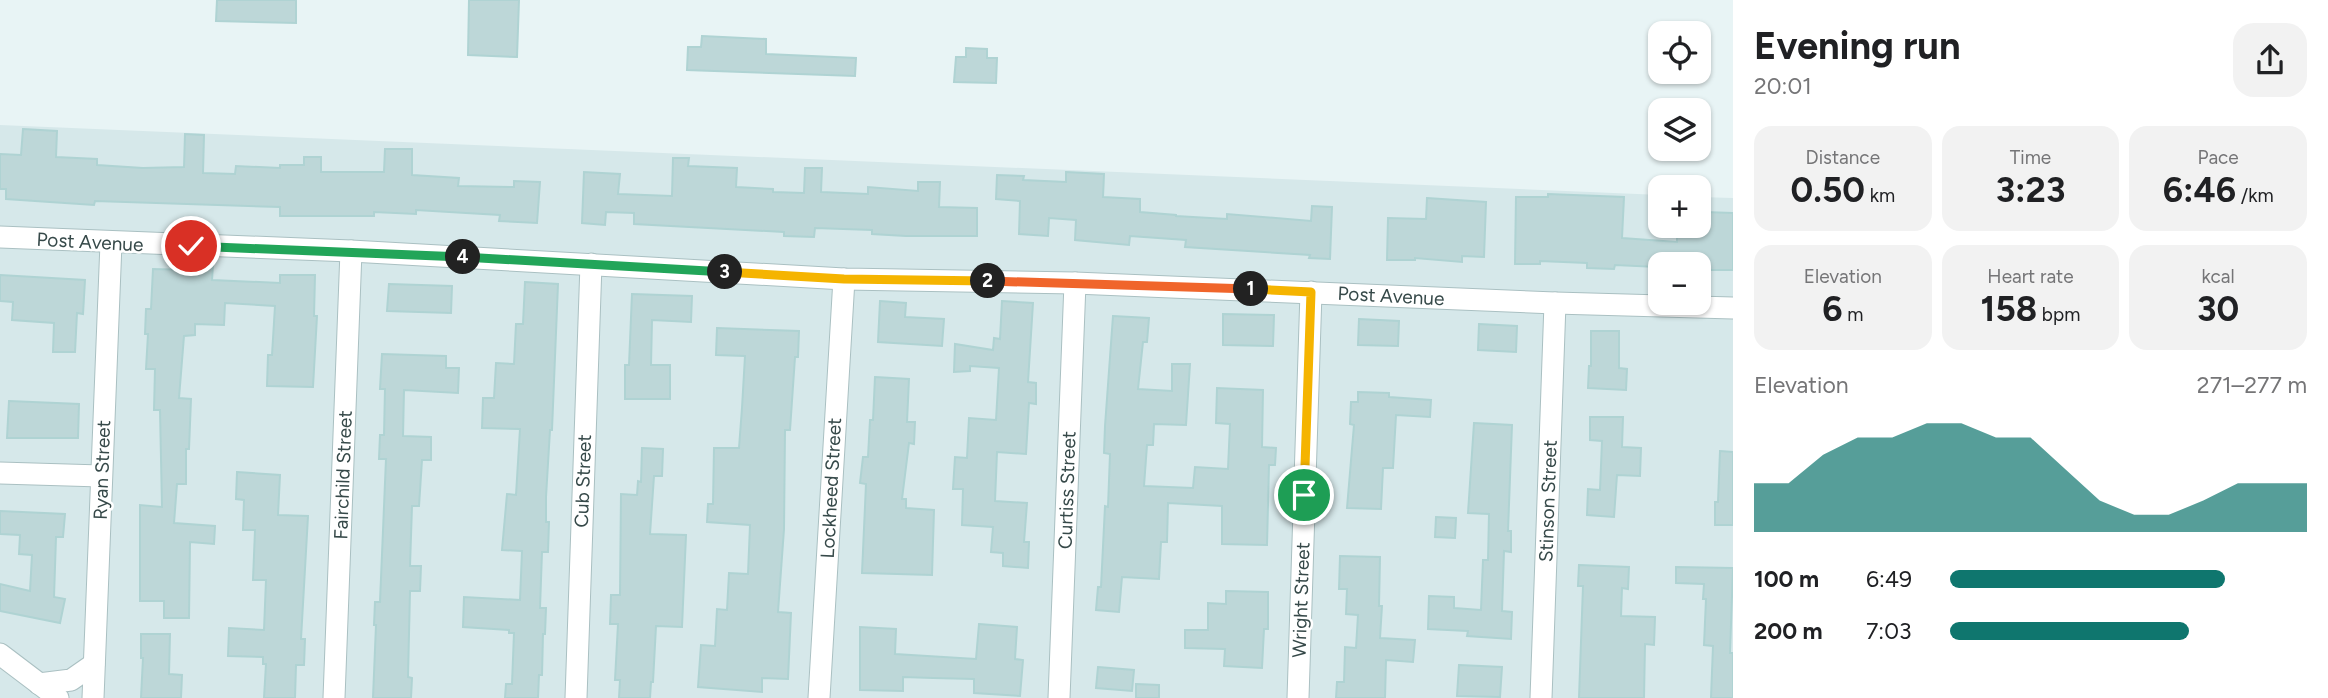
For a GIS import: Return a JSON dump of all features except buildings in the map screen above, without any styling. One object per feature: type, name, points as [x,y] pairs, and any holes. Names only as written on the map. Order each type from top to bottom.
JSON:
[{"type":"street","name":"Post Avenue","points":[[0,237],[352,251],[844,279],[1075,283],[1733,308]]},
{"type":"street","name":"Ryan Street","points":[[93,698],[111,243]]},
{"type":"street","name":"Fairchild Street","points":[[334,698],[352,251]]},
{"type":"street","name":"Cub Street","points":[[576,698],[591,264]]},
{"type":"street","name":"Lockheed Street","points":[[819,698],[844,279]]},
{"type":"street","name":"Curtiss Street","points":[[1059,698],[1075,283]]},
{"type":"street","name":"Wright Street","points":[[1298,698],[1311,292]]},
{"type":"street","name":"Stinson Street","points":[[1541,698],[1555,303]]},
{"type":"street","points":[[0,473],[101,476]]},
{"type":"street","points":[[0,654],[58,698]]},
{"type":"street","points":[[39,684],[71,680],[94,664]]},
{"type":"shaded area","points":[[0,125],[1648,194],[1648,238],[1711,238],[1711,197],[1733,198],[1733,698],[0,698]]},
{"type":"route","points":[[191,246],[352,251],[844,279],[1075,283],[1311,292],[1304,495]]}]
